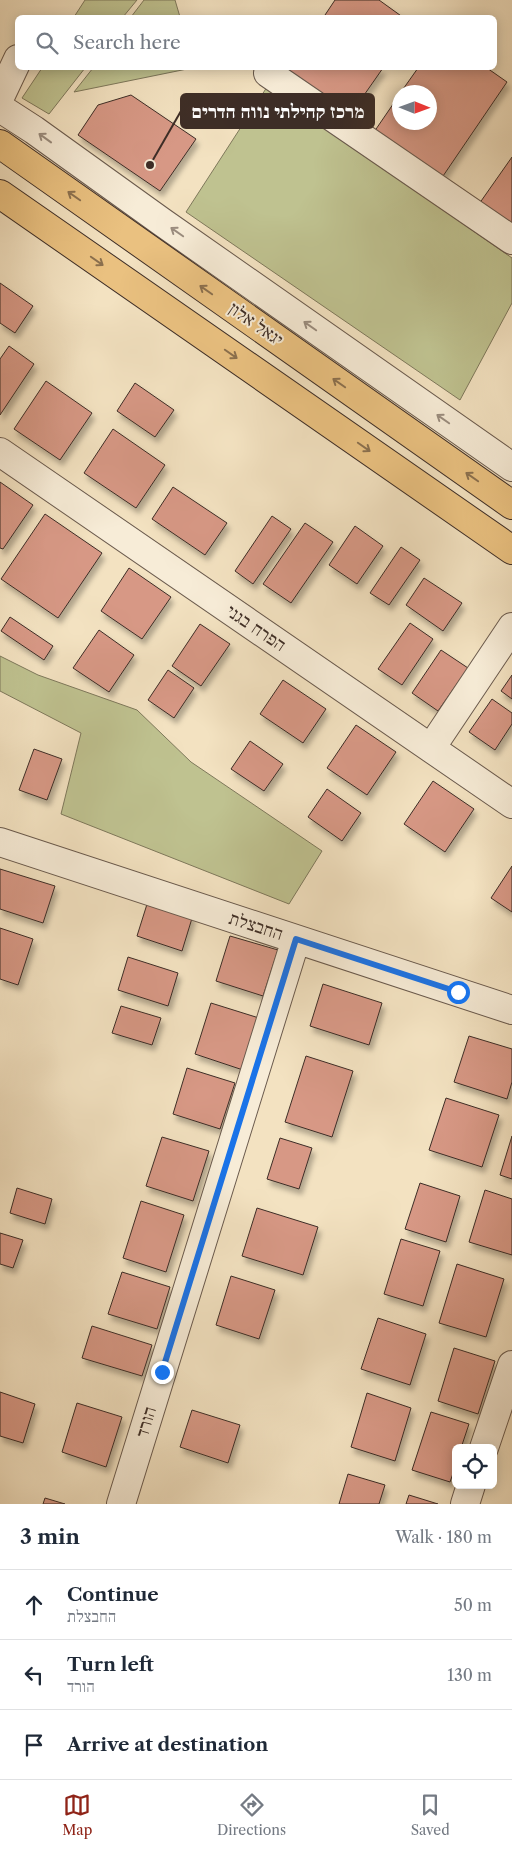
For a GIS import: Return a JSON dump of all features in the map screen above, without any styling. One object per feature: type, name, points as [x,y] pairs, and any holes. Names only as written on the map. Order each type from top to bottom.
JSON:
[{"type":"main road","name":"יגאל אלון","points":[[0,144],[512,505]]},
{"type":"main road","points":[[0,194],[512,550]]},
{"type":"street","points":[[0,97],[15,65]]},
{"type":"street","points":[[268,73],[512,240]]},
{"type":"street","points":[[0,108],[34,130],[170,228],[512,467]]},
{"type":"street","name":"הפרח בגני","points":[[0,452],[512,804]]},
{"type":"street","points":[[431,748],[512,627]]},
{"type":"street","name":"החבצלת","points":[[0,842],[512,1010]]},
{"type":"street","name":"הורד","points":[[121,1504],[296,939]]},
{"type":"street","points":[[485,1444],[512,1365]]},
{"type":"street","points":[[465,1504],[470,1489]]},
{"type":"green space","points":[[85,0],[137,0],[125,15],[75,15]]},
{"type":"green space","points":[[144,0],[175,0],[179,15],[133,15]]},
{"type":"green space","points":[[41,70],[83,70],[49,114],[22,98]]},
{"type":"green space","points":[[91,70],[182,70],[74,92]]},
{"type":"green space","points":[[267,87],[512,258],[512,303],[460,400],[186,212]]},
{"type":"green space","points":[[0,656],[38,675],[137,710],[191,762],[322,851],[289,904],[61,814],[81,733],[0,691]]},
{"type":"building","points":[[335,0],[379,0],[400,15],[325,15]]},
{"type":"building","points":[[288,70],[382,70],[348,118],[285,74]]},
{"type":"building","points":[[417,70],[490,70],[507,82],[441,179],[374,132],[392,106],[392,130],[437,130],[437,85],[406,85]]},
{"type":"building","points":[[131,95],[196,139],[160,191],[78,135],[98,105]]},
{"type":"building","points":[[512,157],[512,227],[479,204]]},
{"type":"building","points":[[0,283],[33,306],[15,333],[0,323]]},
{"type":"building","points":[[9,346],[34,364],[0,415],[0,359]]},
{"type":"building","points":[[46,381],[92,413],[60,460],[14,429]]},
{"type":"building","points":[[135,383],[174,410],[155,437],[117,411]]},
{"type":"building","points":[[113,429],[165,465],[136,508],[84,473]]},
{"type":"building","points":[[0,482],[33,505],[3,549],[0,548]]},
{"type":"building","points":[[173,487],[227,523],[205,555],[152,519]]},
{"type":"building","points":[[45,514],[102,553],[58,618],[1,579]]},
{"type":"building","points":[[272,516],[291,529],[253,584],[235,571]]},
{"type":"building","points":[[305,523],[333,542],[291,603],[263,584]]},
{"type":"building","points":[[355,526],[383,546],[357,584],[329,565]]},
{"type":"building","points":[[401,547],[420,560],[389,605],[370,593]]},
{"type":"building","points":[[129,568],[171,597],[142,639],[101,611]]},
{"type":"building","points":[[424,578],[462,603],[443,631],[406,605]]},
{"type":"building","points":[[10,617],[53,646],[44,660],[1,631]]},
{"type":"building","points":[[410,623],[433,639],[402,685],[378,669]]},
{"type":"building","points":[[200,624],[230,644],[201,686],[172,666]]},
{"type":"building","points":[[99,630],[134,655],[109,692],[73,668]]},
{"type":"building","points":[[441,650],[468,668],[438,711],[412,693]]},
{"type":"building","points":[[168,670],[194,688],[174,718],[148,700]]},
{"type":"building","points":[[512,675],[512,699],[501,691]]},
{"type":"building","points":[[283,680],[326,709],[303,743],[260,714]]},
{"type":"building","points":[[492,699],[512,713],[512,724],[495,750],[469,732]]},
{"type":"building","points":[[356,725],[396,752],[367,795],[327,768]]},
{"type":"building","points":[[250,741],[283,764],[264,791],[231,769]]},
{"type":"building","points":[[34,749],[62,759],[47,800],[19,790]]},
{"type":"building","points":[[433,781],[474,809],[445,852],[404,824]]},
{"type":"building","points":[[327,789],[361,813],[342,841],[308,817]]},
{"type":"building","points":[[512,866],[512,912],[491,898]]},
{"type":"building","points":[[0,869],[55,886],[43,923],[0,909]]},
{"type":"building","points":[[148,901],[193,915],[182,951],[137,936]]},
{"type":"building","points":[[0,928],[33,939],[18,985],[0,979]]},
{"type":"building","points":[[230,936],[278,950],[263,996],[216,981]]},
{"type":"building","points":[[128,957],[178,973],[168,1006],[118,990]]},
{"type":"building","points":[[323,984],[382,1003],[369,1045],[310,1026]]},
{"type":"building","points":[[211,1003],[259,1018],[243,1070],[195,1054]]},
{"type":"building","points":[[121,1006],[161,1018],[152,1045],[112,1033]]},
{"type":"building","points":[[469,1036],[512,1049],[512,1082],[507,1099],[454,1082]]},
{"type":"building","points":[[306,1056],[353,1071],[332,1137],[285,1122]]},
{"type":"building","points":[[187,1068],[235,1083],[220,1129],[173,1114]]},
{"type":"building","points":[[446,1098],[499,1115],[482,1167],[429,1150]]},
{"type":"building","points":[[512,1136],[512,1179],[500,1175]]},
{"type":"building","points":[[162,1137],[209,1151],[193,1201],[146,1186]]},
{"type":"building","points":[[280,1138],[312,1148],[299,1189],[267,1179]]},
{"type":"building","points":[[420,1183],[460,1196],[446,1242],[405,1229]]},
{"type":"building","points":[[17,1188],[52,1199],[45,1224],[10,1213]]},
{"type":"building","points":[[485,1190],[512,1199],[512,1255],[469,1242]]},
{"type":"building","points":[[141,1201],[184,1215],[166,1272],[123,1258]]},
{"type":"building","points":[[257,1208],[318,1227],[303,1275],[242,1256]]},
{"type":"building","points":[[0,1233],[23,1240],[13,1268],[0,1264]]},
{"type":"building","points":[[401,1239],[440,1251],[423,1306],[384,1294]]},
{"type":"building","points":[[457,1264],[504,1279],[486,1337],[439,1323]]},
{"type":"building","points":[[122,1272],[170,1287],[157,1329],[108,1314]]},
{"type":"building","points":[[231,1276],[275,1290],[259,1339],[216,1325]]},
{"type":"building","points":[[378,1318],[426,1334],[410,1385],[361,1369]]},
{"type":"building","points":[[92,1326],[152,1345],[142,1376],[82,1358]]},
{"type":"building","points":[[454,1348],[495,1361],[478,1414],[438,1401]]},
{"type":"building","points":[[0,1392],[35,1404],[23,1443],[0,1436]]},
{"type":"building","points":[[367,1393],[411,1408],[395,1461],[351,1447]]},
{"type":"building","points":[[77,1403],[122,1417],[106,1467],[62,1452]]},
{"type":"building","points":[[192,1410],[240,1425],[228,1463],[180,1447]]},
{"type":"building","points":[[431,1412],[469,1424],[462,1444],[452,1444],[452,1476],[450,1482],[412,1470]]},
{"type":"building","points":[[348,1474],[385,1485],[379,1504],[339,1504]]},
{"type":"building","points":[[409,1495],[438,1504],[406,1504]]},
{"type":"building","points":[[45,1498],[65,1504],[43,1504]]},
{"type":"place","name":"מרכז קהילתי נווה הדרים","points":[[150,165]]},
{"type":"route","points":[[162,1372],[296,939],[458,992]]}]
